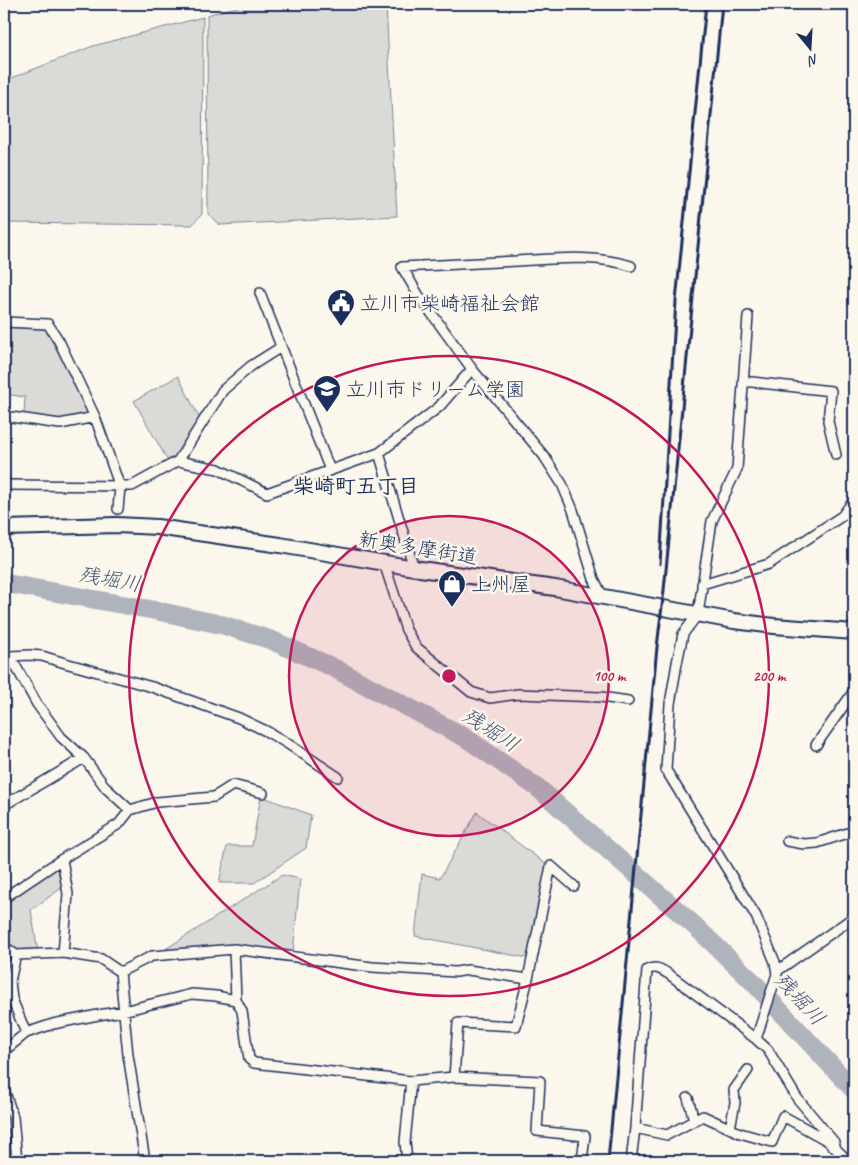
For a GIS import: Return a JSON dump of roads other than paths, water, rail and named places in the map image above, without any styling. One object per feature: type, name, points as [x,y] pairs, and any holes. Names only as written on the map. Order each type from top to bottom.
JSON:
[{"type":"main road","name":"新奥多摩街道","points":[[4,528],[117,524],[157,527],[280,545],[414,568],[555,588],[734,621],[854,632]]},
{"type":"street","points":[[603,597],[594,579],[562,484],[544,456],[472,369],[419,296],[402,267],[563,258],[596,258],[631,266]]},
{"type":"street","points":[[260,293],[330,470]]},
{"type":"street","points":[[748,316],[737,469],[712,520],[698,614],[683,634],[676,663],[670,704],[666,770],[756,916],[775,962],[777,972],[756,1039]]},
{"type":"street","points":[[4,322],[48,324],[59,342],[95,417],[120,487],[118,509]]},
{"type":"street","points":[[4,485],[132,486],[178,461],[223,390],[251,366],[281,347]]},
{"type":"street","points":[[178,461],[218,468],[267,493],[379,452],[439,407],[472,369]]},
{"type":"street","points":[[744,381],[831,392],[828,421],[836,455]]},
{"type":"street","points":[[4,416],[60,424],[95,417]]},
{"type":"street","points":[[379,452],[414,568]]},
{"type":"street","points":[[702,584],[769,564],[842,516],[854,500]]},
{"type":"street","points":[[384,563],[406,630],[416,647],[471,692],[490,698],[518,694],[601,697],[628,701]]},
{"type":"street","points":[[130,810],[106,788],[84,758],[61,737],[7,657],[42,656],[152,687],[239,718],[279,738],[338,777]]},
{"type":"street","points":[[816,745],[854,691]]},
{"type":"street","points":[[4,805],[84,758]]},
{"type":"street","points":[[4,898],[119,824],[130,810],[157,802],[214,798],[233,785],[263,793]]},
{"type":"street","points":[[787,841],[804,844],[817,843],[854,831]]},
{"type":"street","points":[[62,859],[68,894],[63,952]]},
{"type":"street","points":[[454,1077],[458,1023],[516,1026],[528,979],[551,866],[574,886]]},
{"type":"street","points":[[777,972],[854,917]]},
{"type":"street","points":[[4,946],[16,954],[63,952],[101,959],[120,972]]},
{"type":"street","points":[[120,972],[152,956],[234,949],[372,966],[456,972],[468,970],[528,979]]},
{"type":"street","points":[[234,949],[236,1000],[242,1011],[249,1059],[254,1063],[411,1081],[454,1077],[540,1081],[537,1131],[586,1136],[582,1161]]},
{"type":"street","points":[[16,954],[10,981],[12,999],[26,1033]]},
{"type":"street","points":[[631,1161],[647,970],[658,968],[756,1039],[768,1050],[797,1098],[849,1161]]},
{"type":"street","points":[[120,972],[128,1055],[144,1161]]},
{"type":"street","points":[[4,1051],[26,1033],[53,1024],[123,1011],[192,994],[236,1000]]},
{"type":"street","points":[[730,1128],[735,1103],[734,1090],[748,1070]]},
{"type":"street","points":[[407,1161],[405,1142],[411,1081]]},
{"type":"street","points":[[4,1089],[17,1161]]},
{"type":"street","points":[[688,1098],[694,1120]]},
{"type":"street","points":[[635,1128],[667,1135],[702,1116],[753,1137],[772,1142],[783,1116],[828,1141],[849,1161]]},
{"type":"waterway","name":"残堀川","points":[[4,583],[158,611],[223,625],[271,640],[332,667],[466,738],[538,788],[696,927],[753,982],[854,1090]]},
{"type":"railway","points":[[660,564],[676,301],[706,4]]},
{"type":"railway","points":[[608,1161],[657,647],[722,4]]},
{"type":"place","name":"立川市柴崎福祉会館","points":[[341,327]]},
{"type":"place","name":"立川市ドリーム学園","points":[[327,413]]},
{"type":"place","name":"上州屋","points":[[452,608]]},
{"type":"district","name":"柴崎町五丁目","points":[[356,486]]}]
